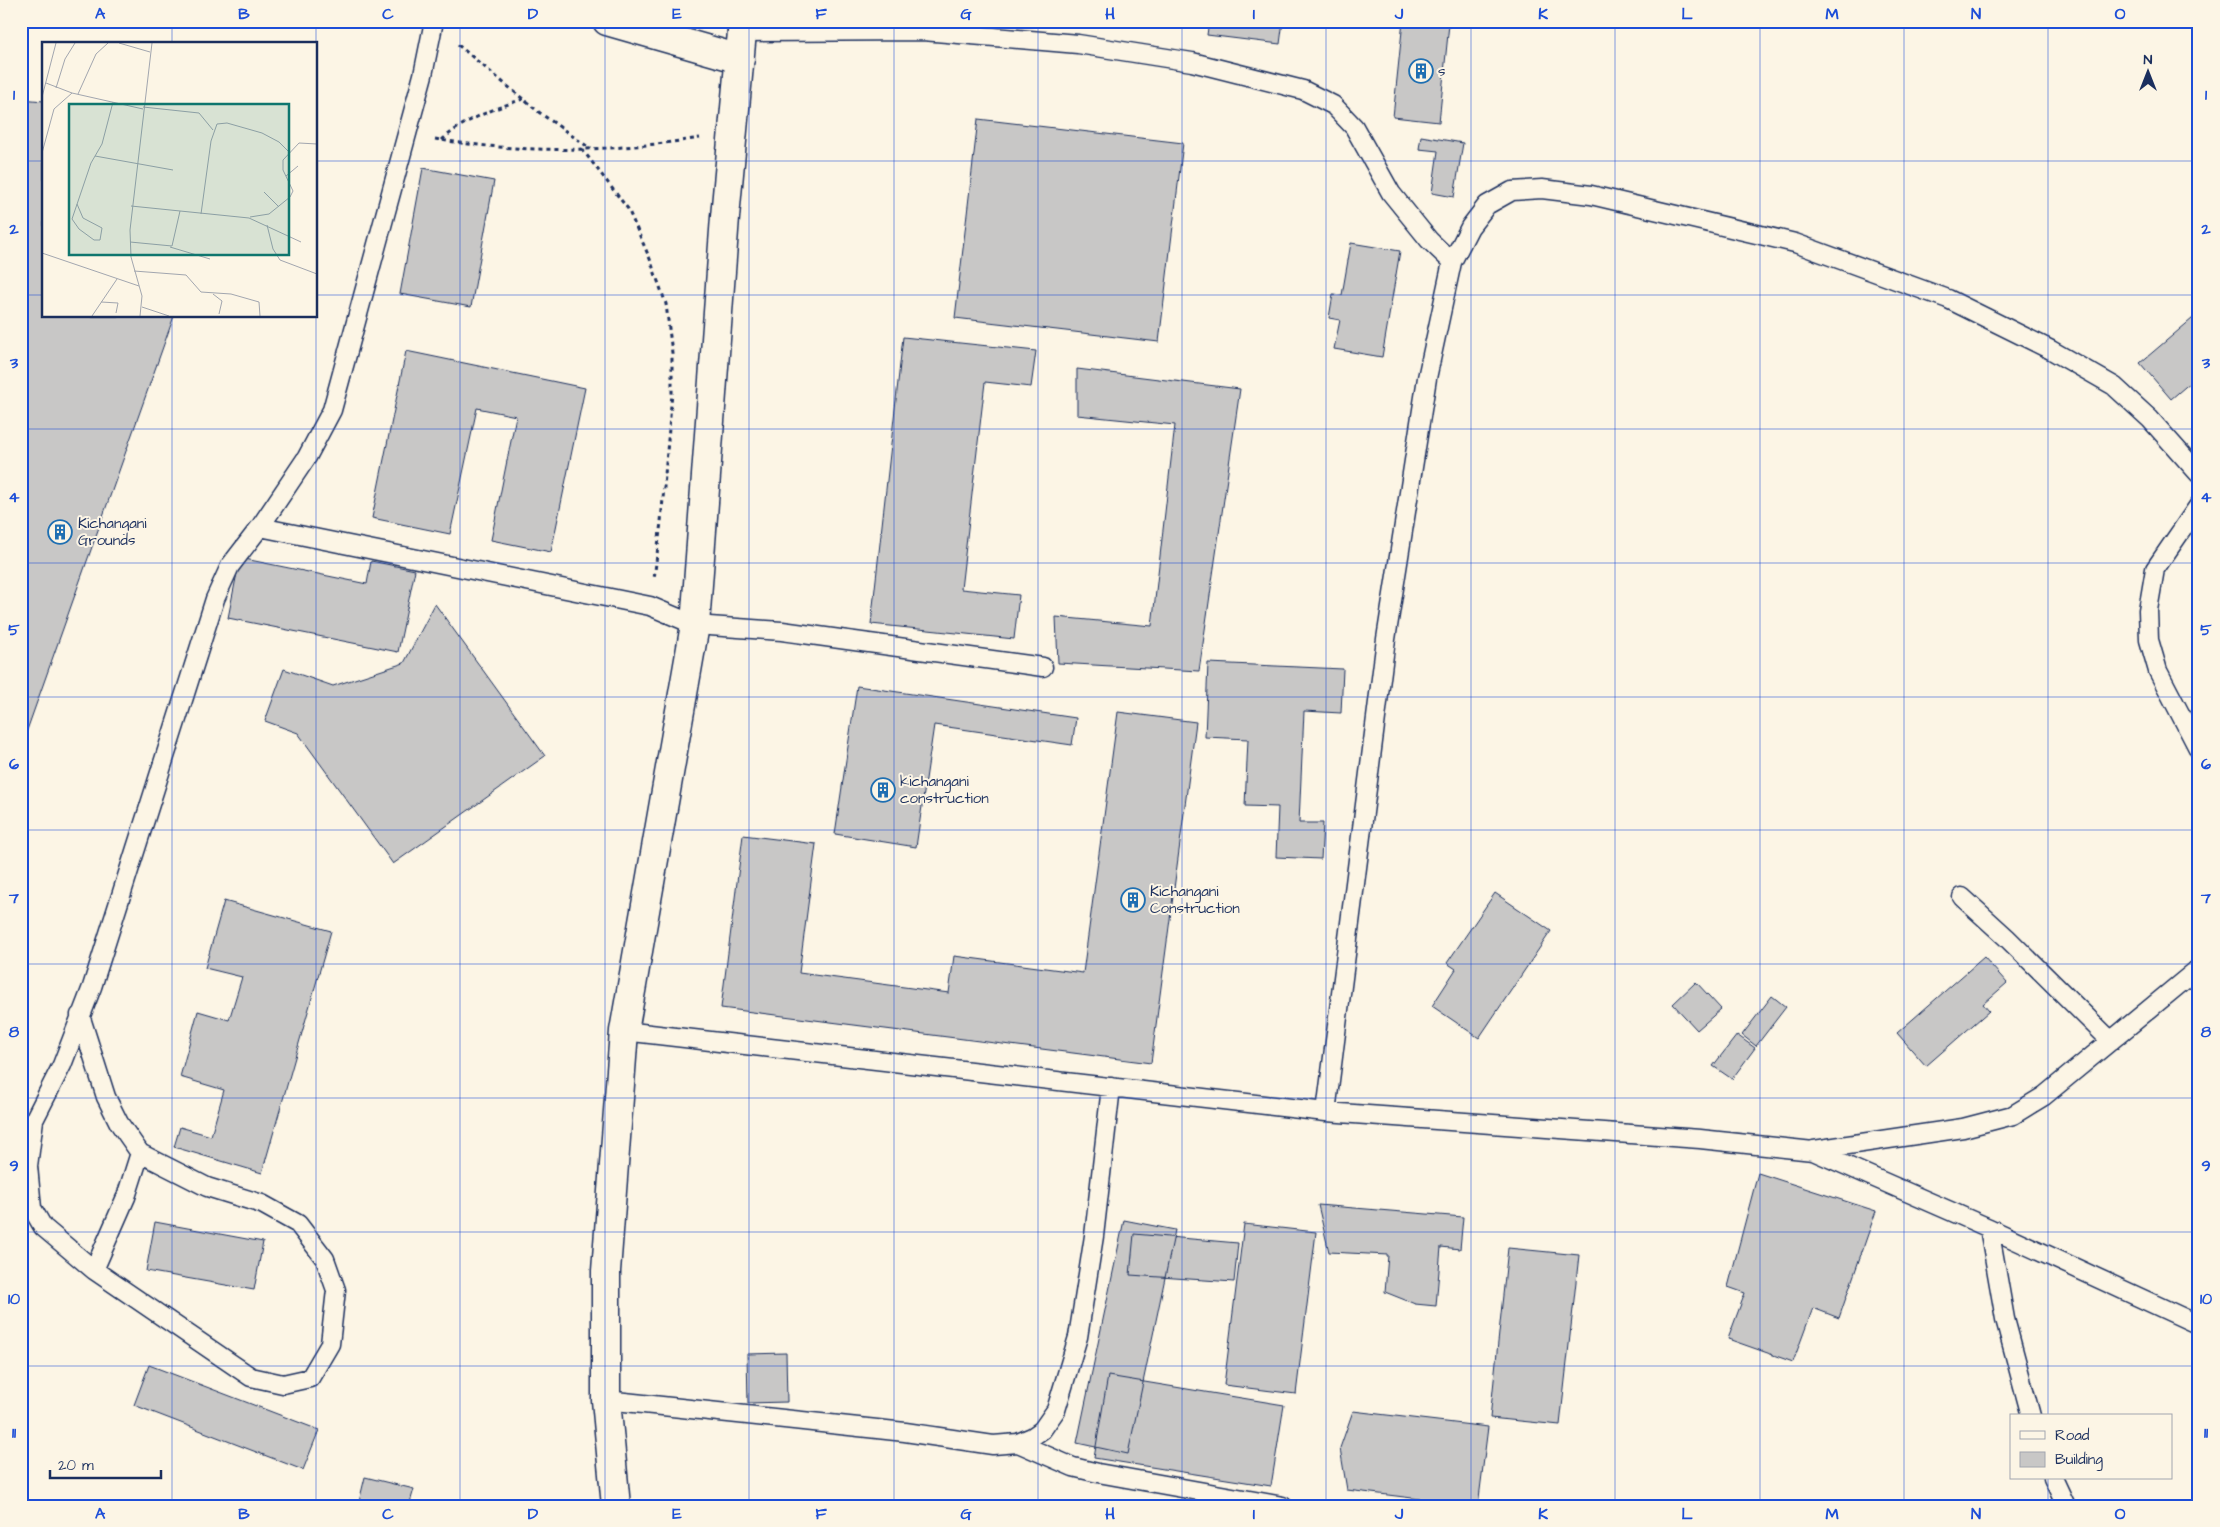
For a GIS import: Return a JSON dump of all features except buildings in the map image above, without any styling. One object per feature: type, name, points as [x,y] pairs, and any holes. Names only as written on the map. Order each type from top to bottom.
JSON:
[{"type":"street","points":[[607,21],[742,37],[725,217],[695,625],[624,1031],[606,1272],[606,1400],[616,1506]]},
{"type":"lane","points":[[80,1016],[106,1096],[119,1123],[140,1153],[207,1187],[262,1204],[298,1224],[325,1259],[336,1290],[330,1344],[310,1378],[282,1384],[251,1377],[94,1270],[59,1238],[43,1227],[32,1208],[28,1166],[34,1120],[62,1065],[80,1016],[92,987],[215,599],[230,566],[260,528],[307,457],[332,410],[423,75],[433,22]]},
{"type":"lane","points":[[742,37],[923,31],[1078,44],[1192,62],[1303,90],[1333,105],[1354,127],[1391,193],[1429,240],[1452,262]]},
{"type":"lane","points":[[1326,1112],[1386,639],[1427,378],[1452,262],[1470,227],[1487,205],[1512,191],[1542,189],[1592,195],[1795,243],[1948,299],[2051,350],[2114,386],[2150,420],[2199,474]]},
{"type":"lane","points":[[2199,505],[2155,569],[2148,610],[2149,640],[2158,671],[2193,722],[2199,750]]},
{"type":"lane","points":[[260,528],[650,606],[695,625],[782,631],[1043,667]]},
{"type":"lane","points":[[1962,897],[2111,1041]]},
{"type":"lane","points":[[624,1031],[1326,1112],[1813,1150],[1963,1128],[2013,1115],[2044,1096],[2199,968]]},
{"type":"lane","points":[[1018,1443],[1042,1430],[1056,1410],[1078,1337],[1094,1236],[1111,1087]]},
{"type":"lane","points":[[1813,1150],[1989,1228],[2199,1325]]},
{"type":"lane","points":[[94,1270],[126,1196],[140,1153]]},
{"type":"lane","points":[[1989,1228],[2005,1319],[2030,1414]]},
{"type":"lane","points":[[606,1400],[904,1432],[993,1444],[1018,1443],[1073,1467],[1098,1473],[1283,1506]]},
{"type":"lane","points":[[2055,1480],[2066,1506]]},
{"type":"path","points":[[433,22],[558,127],[592,149]]},
{"type":"path","points":[[441,140],[458,127],[484,112],[523,99]]},
{"type":"path","points":[[407,136],[524,149],[592,149],[673,142],[710,136],[734,127]]},
{"type":"path","points":[[582,149],[628,209],[650,259],[666,304],[672,352],[672,393],[662,522],[650,606]]},
{"type":"place","name":"s","points":[[1421,71]]},
{"type":"place","name":"Kichangani Grounds","points":[[60,532]]},
{"type":"place","name":"kichangani construction","points":[[883,790]]},
{"type":"place","name":"Kichangani Construction","points":[[1133,900]]}]
